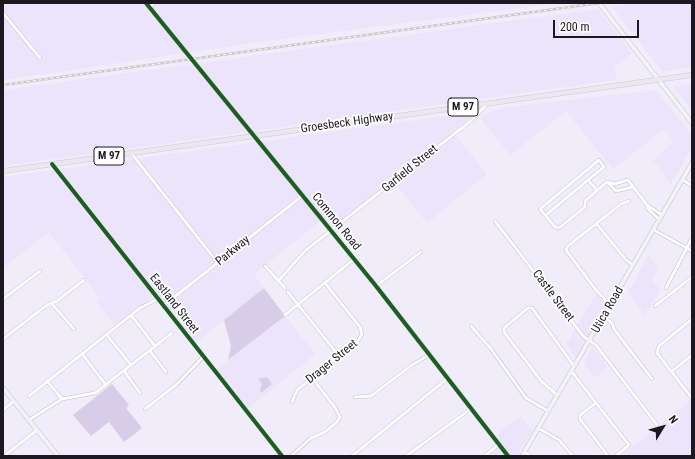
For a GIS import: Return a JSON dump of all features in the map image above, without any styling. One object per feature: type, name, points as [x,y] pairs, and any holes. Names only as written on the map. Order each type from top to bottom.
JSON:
[{"type":"main road","points":[[599,3],[692,123]]},
{"type":"main road","name":"Groesbeck Highway","points":[[3,171],[692,75]]},
{"type":"main road","name":"Utica Road","points":[[522,456],[692,163]]},
{"type":"main road","points":[[3,388],[58,456]]},
{"type":"street","name":"Common Road","points":[[146,3],[330,232],[376,286],[508,456]]},
{"type":"street","points":[[150,7],[155,3]]},
{"type":"street","points":[[3,13],[40,58]]},
{"type":"street","points":[[3,20],[6,17]]},
{"type":"street","name":"Garfield Street","points":[[279,280],[306,250],[472,120],[487,104]]},
{"type":"street","points":[[131,153],[218,263]]},
{"type":"street","points":[[546,215],[604,166],[599,160],[540,208],[555,227],[559,228],[585,207],[585,201],[607,182]]},
{"type":"street","name":"Eastland Street","points":[[52,164],[164,306],[202,357],[282,456]]},
{"type":"street","points":[[588,180],[597,190]]},
{"type":"street","points":[[607,182],[614,184],[628,180],[647,205],[648,209],[660,220]]},
{"type":"street","points":[[683,180],[692,186]]},
{"type":"street","points":[[607,182],[616,191],[633,188]]},
{"type":"street","name":"Parkway","points":[[164,306],[302,196]]},
{"type":"street","points":[[610,305],[596,290],[566,250],[568,246],[596,223],[621,204],[629,201]]},
{"type":"street","points":[[647,205],[662,215]]},
{"type":"street","name":"Castle Street","points":[[495,221],[584,337],[596,345],[658,425]]},
{"type":"street","points":[[596,223],[626,260],[634,265]]},
{"type":"street","points":[[654,230],[692,251]]},
{"type":"street","points":[[666,288],[692,238]]},
{"type":"street","points":[[376,286],[421,252]]},
{"type":"street","points":[[285,315],[353,260]]},
{"type":"street","points":[[265,266],[285,288]]},
{"type":"street","points":[[3,300],[40,271]]},
{"type":"street","points":[[655,306],[692,277]]},
{"type":"street","points":[[3,339],[47,305],[52,304],[84,280]]},
{"type":"street","name":"Drager Street","points":[[292,402],[297,390],[360,338],[362,332],[325,283]]},
{"type":"street","points":[[288,292],[339,356]]},
{"type":"street","points":[[29,396],[144,304],[158,299]]},
{"type":"street","points":[[52,304],[74,329]]},
{"type":"street","points":[[557,395],[542,382],[504,332],[504,328],[528,308],[532,308],[574,366]]},
{"type":"street","points":[[131,315],[155,346]]},
{"type":"street","points":[[604,317],[612,323],[614,329],[652,379]]},
{"type":"street","points":[[692,319],[657,349],[658,355],[691,397],[692,396]]},
{"type":"street","points":[[471,326],[491,349],[526,398],[548,411]]},
{"type":"street","points":[[28,420],[62,399],[95,393],[172,333]]},
{"type":"street","points":[[106,334],[131,365]]},
{"type":"street","points":[[150,350],[166,372]]},
{"type":"street","points":[[82,354],[106,385]]},
{"type":"street","points":[[355,397],[371,396],[412,365],[429,355]]},
{"type":"street","points":[[671,372],[692,355]]},
{"type":"street","points":[[145,409],[177,384],[202,357]]},
{"type":"street","points":[[124,371],[140,393]]},
{"type":"street","points":[[571,371],[629,445],[616,456]]},
{"type":"street","points":[[291,456],[311,438],[325,432],[337,422],[340,417],[334,406],[312,378]]},
{"type":"street","points":[[352,456],[448,378]]},
{"type":"street","points":[[47,381],[62,399]]},
{"type":"street","points":[[3,410],[14,402]]},
{"type":"street","points":[[596,403],[580,415],[580,419],[608,456]]},
{"type":"street","points":[[406,456],[472,408]]},
{"type":"street","points":[[538,428],[559,440],[573,456]]},
{"type":"street","points":[[4,456],[37,430]]},
{"type":"street","points":[[485,456],[500,444]]},
{"type":"street","points":[[525,452],[530,456]]},
{"type":"shaded area","points":[[3,3],[143,3],[149,10],[158,3],[558,3],[273,40],[3,80]]},
{"type":"shaded area","points":[[637,3],[692,3],[692,67],[662,71],[612,7]]},
{"type":"shaded area","points":[[598,9],[632,53],[615,66],[616,80],[3,166],[3,90]]},
{"type":"shaded area","points":[[692,83],[692,110],[673,87]]},
{"type":"shaded area","points":[[656,90],[692,135],[692,148],[671,184],[653,160],[674,142],[664,129],[613,169],[566,111],[510,155],[481,119],[492,111],[509,107]]},
{"type":"shaded area","points":[[468,113],[471,117],[453,132],[487,174],[427,223],[393,180],[334,228],[324,218],[254,274],[264,288],[195,343],[156,294],[115,326],[96,301],[100,298],[49,232],[3,268],[3,177]]},
{"type":"shaded area","points":[[649,255],[658,268],[652,279],[660,290],[645,315],[628,292]]},
{"type":"shaded area","points":[[264,288],[285,316],[228,360],[231,346],[224,320]]},
{"type":"shaded area","points":[[597,293],[607,305],[576,358],[566,344]]},
{"type":"shaded area","points":[[285,316],[315,354],[247,409],[216,370]]},
{"type":"shaded area","points":[[593,347],[608,367],[594,378],[584,363]]},
{"type":"shaded area","points":[[267,377],[272,384],[261,393],[260,391],[262,384],[258,379]]},
{"type":"shaded area","points":[[112,384],[129,405],[126,408],[142,428],[124,442],[109,422],[91,436],[73,415]]},
{"type":"shaded area","points":[[692,399],[692,456],[621,456]]},
{"type":"shaded area","points":[[520,416],[532,431],[517,456],[490,456],[496,451],[499,433]]},
{"type":"railway","points":[[3,85],[599,3]]},
{"type":"cycle path","points":[[146,3],[376,286],[508,456]]},
{"type":"cycle path","points":[[52,164],[282,456]]}]
